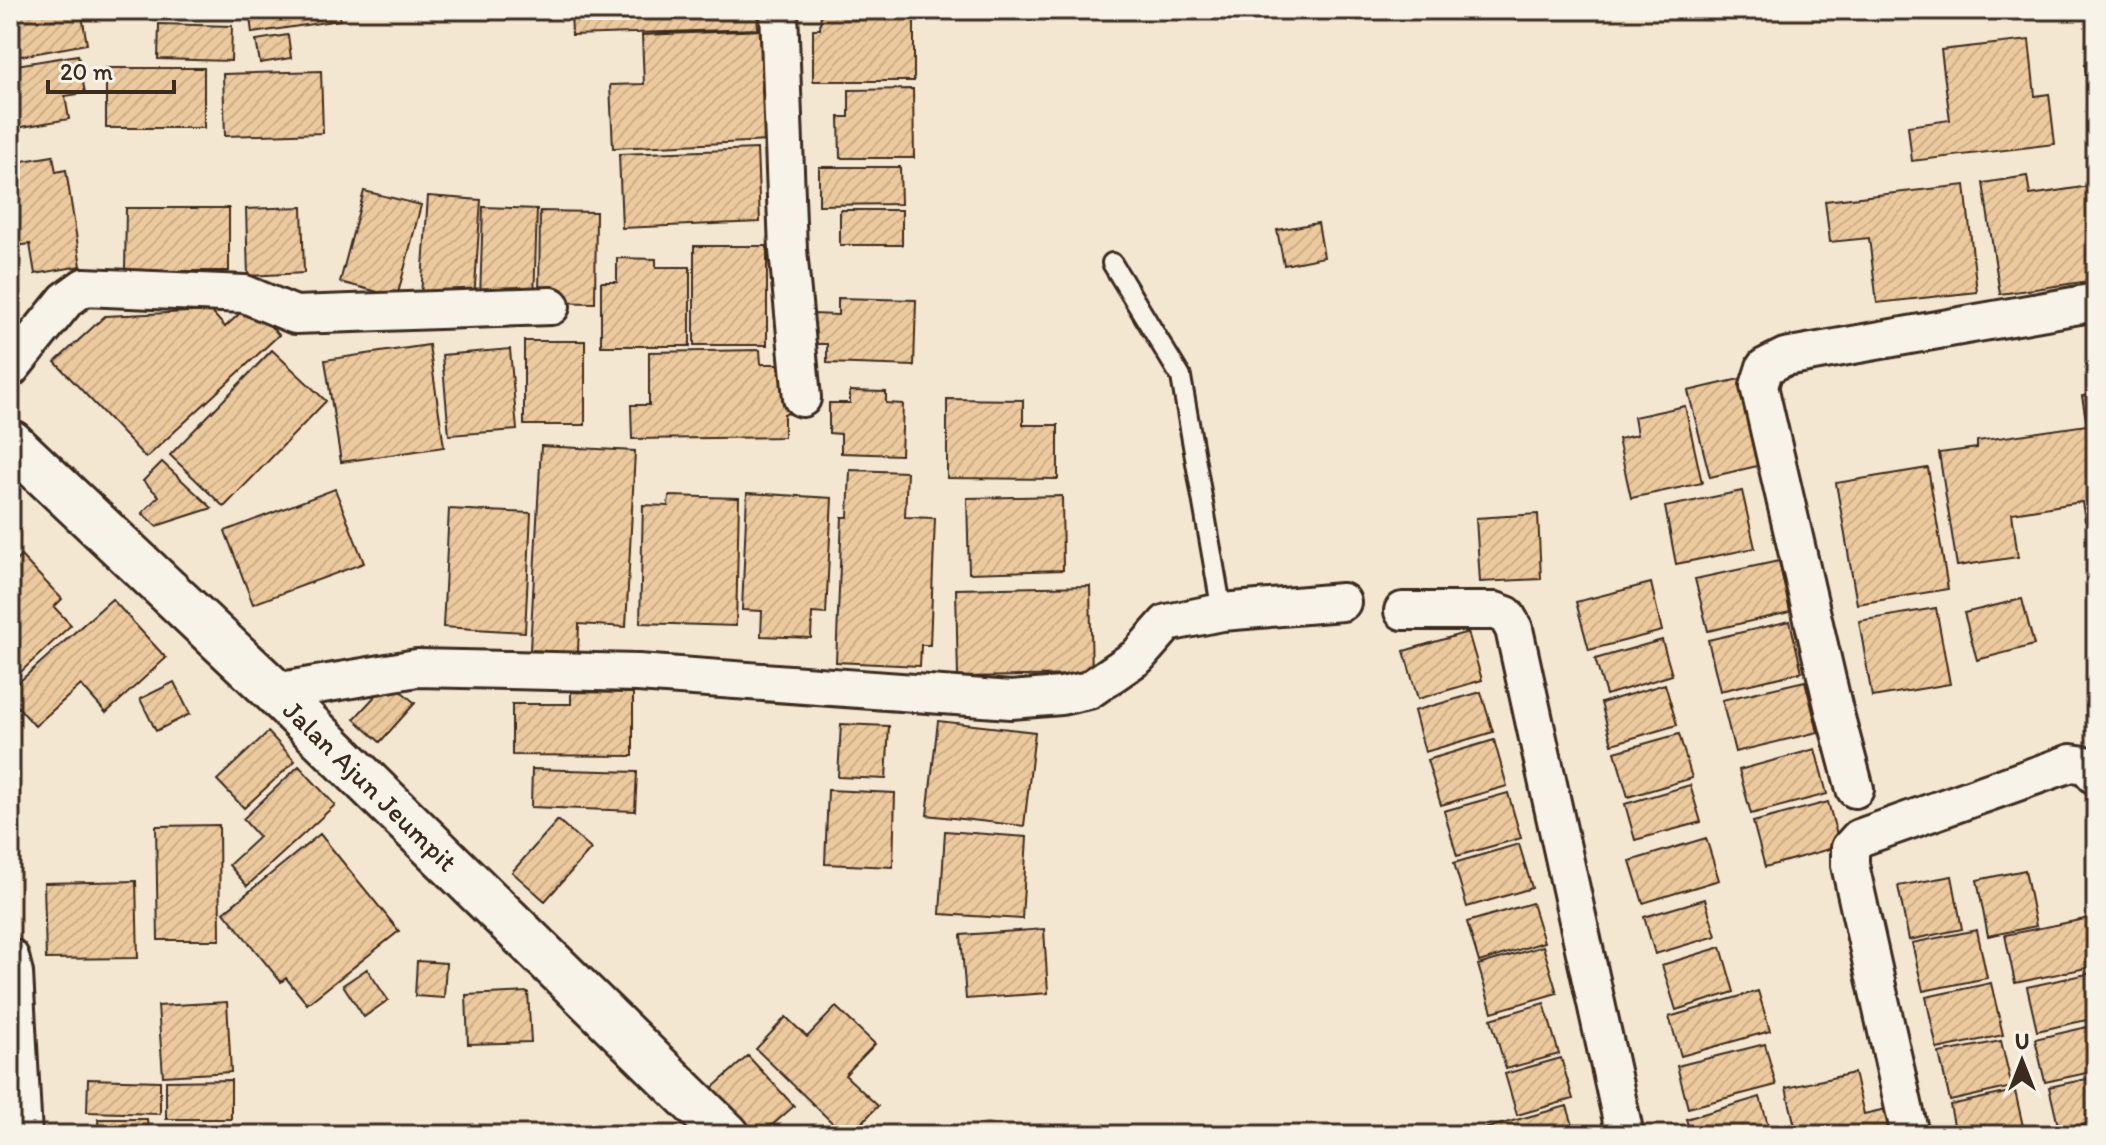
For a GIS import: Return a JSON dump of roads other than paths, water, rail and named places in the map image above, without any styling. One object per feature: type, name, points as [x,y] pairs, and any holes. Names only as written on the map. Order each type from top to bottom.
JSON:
[{"type":"street","points":[[779,10],[788,250],[802,398]]},
{"type":"street","points":[[10,369],[66,300],[84,287],[245,294],[295,315],[551,306]]},
{"type":"street","points":[[1855,789],[1759,386],[1765,367],[1785,357],[2096,302]]},
{"type":"street","name":"Jalan Ajun Jeumpit","points":[[13,450],[275,692],[727,1135]]},
{"type":"street","points":[[275,692],[417,668],[638,673],[1011,700],[1048,697],[1089,690],[1137,657],[1167,623],[1222,612],[1342,602]]},
{"type":"street","points":[[1403,611],[1495,611],[1506,615],[1514,629],[1625,1135]]},
{"type":"street","points":[[1910,1135],[1850,865],[1850,848],[1859,838],[2071,763],[2086,765],[2096,776]]},
{"type":"street","points":[[10,957],[14,973],[23,1135]]},
{"type":"lane","points":[[1112,263],[1181,377],[1222,612]]}]
